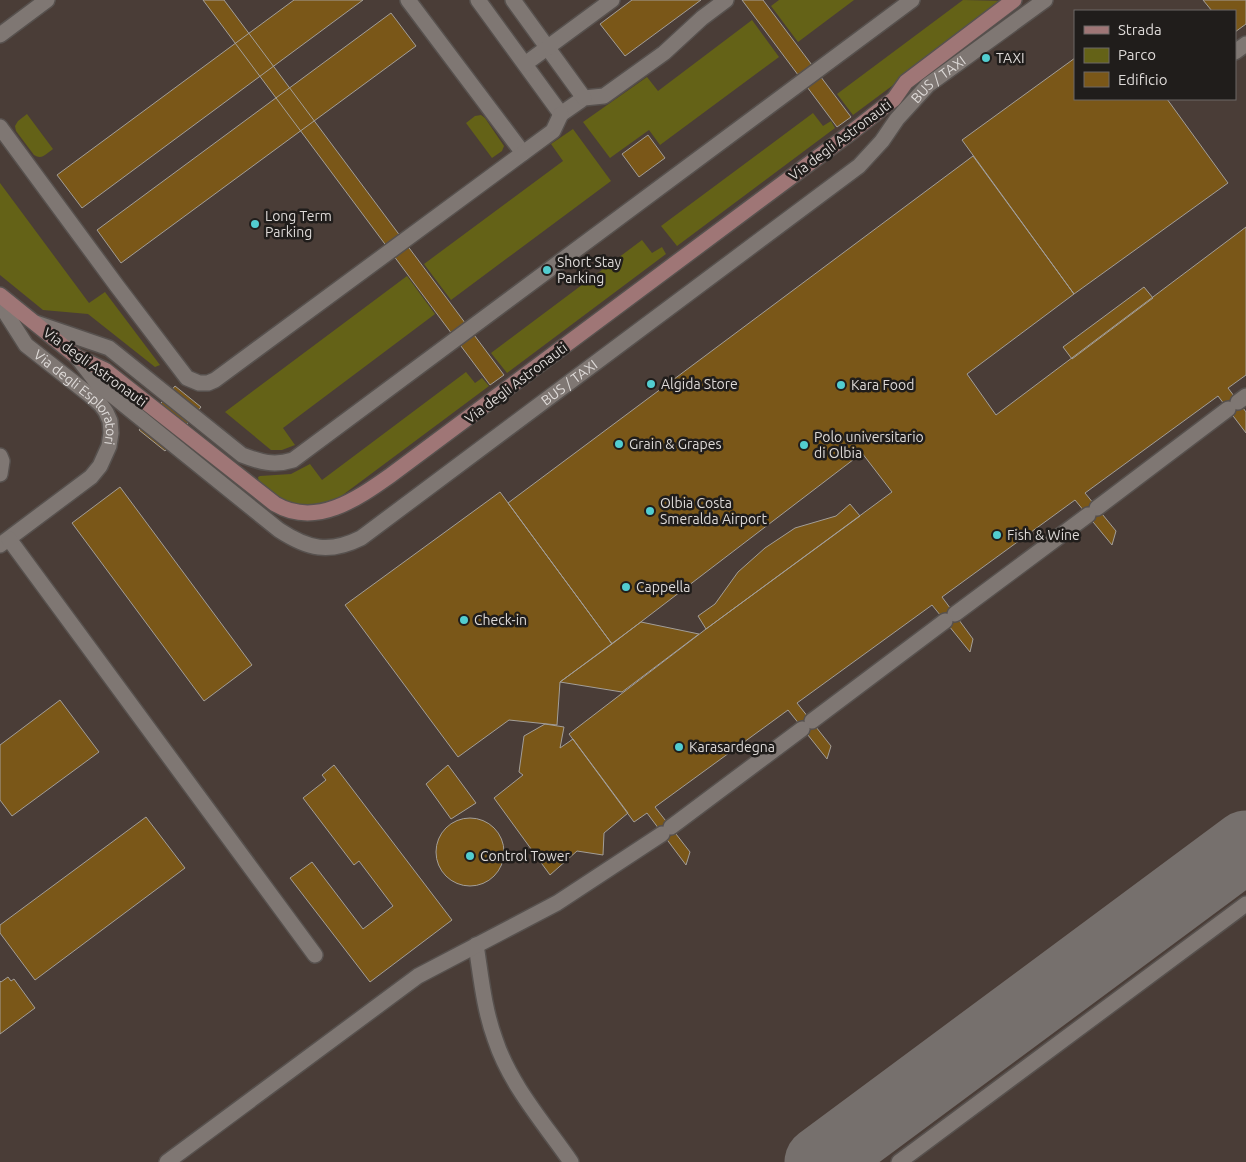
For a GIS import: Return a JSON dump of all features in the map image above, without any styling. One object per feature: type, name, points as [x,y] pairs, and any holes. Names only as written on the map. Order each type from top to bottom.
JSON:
[{"type":"street","name":"Via degli Astronauti","points":[[0,295],[77,357],[105,370],[275,504],[285,510],[298,514],[309,514],[348,504],[391,475],[852,132],[894,100],[906,82],[1014,0]]},
{"type":"lane","points":[[0,35],[47,0]]},
{"type":"lane","points":[[408,0],[523,153]]},
{"type":"lane","points":[[478,0],[561,114]]},
{"type":"lane","points":[[513,0],[584,98]]},
{"type":"lane","points":[[524,64],[612,0]]},
{"type":"lane","points":[[0,127],[187,378],[199,383],[208,383],[215,380],[553,131],[561,114],[584,98],[604,96],[664,53],[702,18],[726,0]]},
{"type":"lane","points":[[34,323],[109,348],[242,455],[274,464],[293,460],[912,0]]},
{"type":"lane","name":"BUS / TAXI","points":[[77,357],[97,383],[279,530],[304,545],[319,548],[349,544],[361,538],[859,166],[882,141],[902,113],[928,85],[1045,0]]},
{"type":"lane","name":"Via degli Esploratori","points":[[0,304],[26,345],[101,405],[110,422],[111,433],[106,456],[91,477],[4,542]]},
{"type":"lane","points":[[167,1162],[418,976],[557,903],[666,830],[1238,403]]},
{"type":"lane","points":[[0,456],[2,461],[0,474]]},
{"type":"lane","points":[[4,542],[315,955]]},
{"type":"lane","points":[[899,1162],[1246,904]]},
{"type":"lane","points":[[476,945],[484,998],[495,1040],[514,1082],[571,1162]]},
{"type":"shaded area","points":[[0,0],[1246,0],[1246,1162],[0,1162]]},
{"type":"green space","points":[[779,0],[854,0],[798,42],[771,6]]},
{"type":"green space","points":[[963,0],[1006,1],[853,115],[837,94]]},
{"type":"green space","points":[[752,20],[779,57],[660,145],[649,130],[610,158],[583,122],[647,77],[658,91]]},
{"type":"green space","points":[[813,113],[823,126],[831,121],[835,128],[677,246],[661,226]]},
{"type":"green space","points":[[27,114],[53,149],[42,157],[34,155],[16,131],[15,126],[18,121]]},
{"type":"green space","points":[[481,115],[504,146],[502,151],[492,158],[466,123],[475,116]]},
{"type":"green space","points":[[573,129],[611,181],[451,300],[424,264],[563,161],[551,144]]},
{"type":"green space","points":[[0,183],[89,303],[105,292],[160,365],[155,367],[88,314],[43,310],[0,275]]},
{"type":"green space","points":[[642,240],[652,253],[662,247],[666,254],[507,373],[491,353]]},
{"type":"green space","points":[[407,276],[435,314],[283,428],[295,445],[282,450],[271,450],[225,412]]},
{"type":"green space","points":[[466,372],[475,383],[482,378],[489,386],[336,500],[311,505],[291,503],[278,497],[259,483],[258,477],[260,476],[291,474],[310,464],[322,480]]},
{"type":"building","points":[[203,0],[224,0],[504,375],[490,385]]},
{"type":"building","points":[[294,0],[363,0],[82,208],[57,175]]},
{"type":"building","points":[[632,0],[701,0],[625,56],[600,24]]},
{"type":"building","points":[[742,0],[763,0],[851,117],[837,127]]},
{"type":"building","points":[[1203,0],[1246,0],[1246,24],[1236,31],[1236,10],[1211,10]]},
{"type":"building","points":[[391,13],[416,46],[121,263],[97,230]]},
{"type":"building","points":[[1074,59],[1074,100],[1168,100],[1228,183],[1074,294],[962,140]]},
{"type":"building","points":[[648,135],[665,158],[639,177],[622,154]]},
{"type":"building","name":"Olbia Costa Smeralda Airport","points":[[973,156],[1074,294],[967,374],[996,415],[1246,227],[1246,375],[1228,388],[1246,412],[1246,433],[1218,396],[1085,493],[1116,531],[1112,545],[1075,500],[942,597],[973,639],[970,652],[932,605],[797,703],[831,746],[827,759],[788,710],[655,807],[690,852],[686,865],[647,813],[634,822],[569,734],[706,629],[892,492],[862,453],[612,644],[508,503]]},
{"type":"building","points":[[1144,287],[1153,298],[1072,359],[1063,347]]},
{"type":"building","points":[[175,386],[201,407],[165,451],[139,430]]},
{"type":"building","points":[[120,487],[252,665],[204,701],[72,523]]},
{"type":"building","points":[[500,492],[612,644],[560,682],[557,725],[509,720],[458,757],[345,605]]},
{"type":"building","points":[[850,504],[860,516],[706,629],[698,616],[715,604],[738,572],[765,548],[795,528],[836,516]]},
{"type":"building","points":[[641,622],[699,634],[622,692],[560,682]]},
{"type":"building","points":[[60,700],[99,752],[12,816],[0,800],[0,745]]},
{"type":"building","points":[[545,724],[564,727],[560,748],[573,739],[628,813],[604,833],[603,855],[577,851],[550,875],[494,798],[523,775],[519,772],[524,736]]},
{"type":"building","points":[[334,765],[452,920],[370,982],[290,878],[312,862],[363,929],[393,906],[359,861],[354,865],[303,798],[326,780],[322,775]]},
{"type":"building","points":[[448,765],[476,803],[451,819],[426,784]]},
{"type":"building","points":[[146,817],[185,868],[35,980],[0,933],[0,925]]},
{"type":"building","name":"Control Tower","points":[[470,818],[483,821],[494,828],[501,839],[504,852],[501,865],[494,876],[483,883],[470,886],[457,883],[446,876],[439,865],[436,852],[439,839],[446,828],[457,821]]},
{"type":"building","points":[[8,977],[11,981],[14,979],[35,1008],[0,1034],[0,981]]},
{"type":"taxiway","points":[[820,1162],[1246,846]]},
{"type":"place","name":"TAXI","points":[[986,58]]},
{"type":"place","name":"Long Term Parking","points":[[255,224]]},
{"type":"place","name":"Short Stay Parking","points":[[547,270]]},
{"type":"place","name":"Algida Store","points":[[651,384]]},
{"type":"place","name":"Kara Food","points":[[841,385]]},
{"type":"place","name":"Grain & Grapes","points":[[619,444]]},
{"type":"place","name":"Polo universitario di Olbia","points":[[804,445]]},
{"type":"place","name":"Olbia Costa Smeralda Airport","points":[[650,511]]},
{"type":"place","name":"Fish & Wine","points":[[997,535]]},
{"type":"place","name":"Cappella","points":[[626,587]]},
{"type":"place","name":"Check-in","points":[[464,620]]},
{"type":"place","name":"Karasardegna","points":[[679,747]]},
{"type":"place","name":"Control Tower","points":[[470,856]]}]
